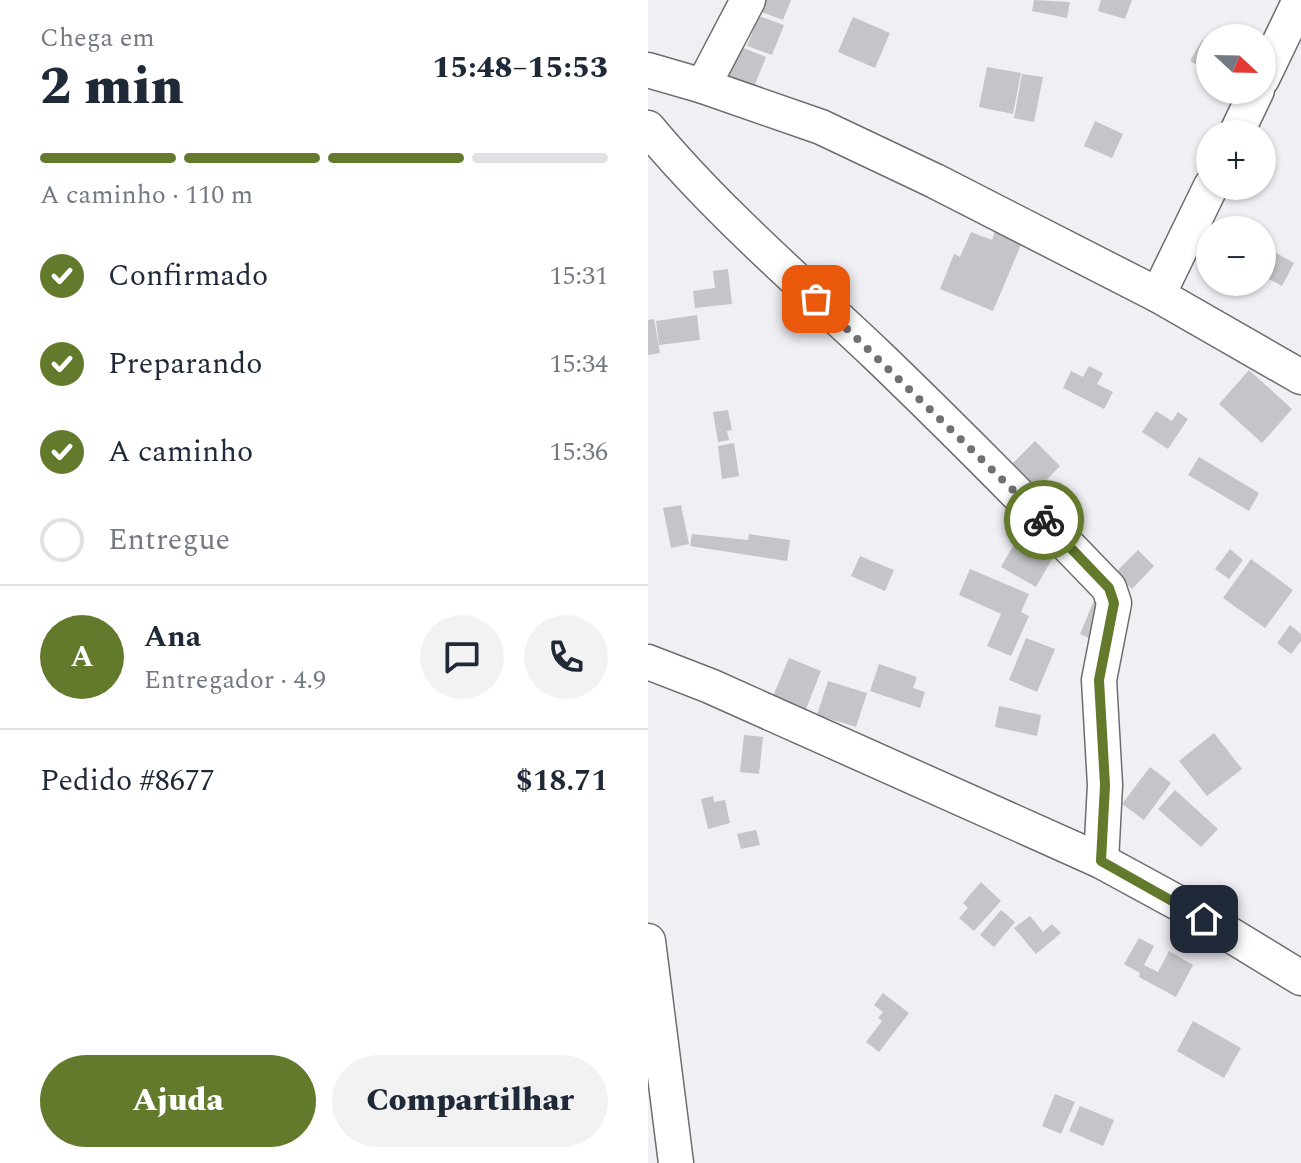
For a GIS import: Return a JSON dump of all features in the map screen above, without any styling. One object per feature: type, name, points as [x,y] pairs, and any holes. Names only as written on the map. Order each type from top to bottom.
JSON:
[{"type":"street","points":[[703,86],[748,0]]},
{"type":"street","points":[[1276,50],[1300,0]]},
{"type":"street","points":[[648,70],[821,127],[935,181],[1158,295],[1301,377]]},
{"type":"street","points":[[648,128],[756,243],[973,449],[1109,588],[1114,603],[1099,680],[1105,785],[1101,861]]},
{"type":"street","points":[[1158,295],[1204,200]]},
{"type":"street","points":[[648,662],[710,686],[1101,861],[1180,904],[1301,978]]},
{"type":"street","points":[[648,941],[652,1010],[676,1163]]},
{"type":"building","points":[[765,0],[791,0],[783,20],[761,12]]},
{"type":"building","points":[[1034,0],[1070,2],[1067,18],[1032,11]]},
{"type":"building","points":[[1101,0],[1132,0],[1125,19],[1098,11]]},
{"type":"building","points":[[759,16],[784,25],[772,55],[747,46]]},
{"type":"building","points":[[853,17],[890,33],[875,68],[838,52]]},
{"type":"building","points":[[734,44],[766,57],[754,87],[722,74]]},
{"type":"building","points":[[1196,50],[1196,64],[1190,61]]},
{"type":"building","points":[[987,67],[1021,73],[1013,114],[979,107]]},
{"type":"building","points":[[1022,74],[1043,77],[1034,122],[1014,118]]},
{"type":"building","points":[[1095,121],[1123,134],[1112,158],[1084,146]]},
{"type":"building","points":[[996,229],[1023,240],[993,311],[940,289],[954,254],[960,257],[971,232],[992,240]]},
{"type":"building","points":[[1276,253],[1294,263],[1282,286],[1276,283]]},
{"type":"building","points":[[728,269],[732,304],[695,308],[693,291],[715,288],[713,271]]},
{"type":"building","points":[[697,315],[700,340],[659,345],[656,321]]},
{"type":"building","points":[[654,319],[660,353],[648,355],[648,320]]},
{"type":"building","points":[[1089,366],[1103,373],[1097,384],[1113,392],[1104,409],[1063,388],[1071,371],[1083,377]]},
{"type":"building","points":[[1249,370],[1292,409],[1262,443],[1219,404]]},
{"type":"building","points":[[728,410],[732,430],[727,431],[729,440],[718,442],[713,412]]},
{"type":"building","points":[[1156,411],[1172,421],[1178,412],[1188,419],[1168,449],[1142,432]]},
{"type":"building","points":[[1035,441],[1060,466],[1035,492],[1009,467]]},
{"type":"building","points":[[734,443],[739,476],[722,479],[718,446]]},
{"type":"building","points":[[1199,457],[1259,493],[1249,511],[1188,475]]},
{"type":"building","points":[[681,505],[689,544],[671,548],[663,508]]},
{"type":"building","points":[[1021,532],[1056,552],[1036,587],[1001,567]]},
{"type":"building","points":[[692,534],[748,540],[749,534],[790,540],[787,561],[690,546]]},
{"type":"building","points":[[1230,549],[1243,560],[1229,579],[1215,569]]},
{"type":"building","points":[[1138,550],[1154,566],[1132,589],[1128,585],[1122,591],[1110,578]]},
{"type":"building","points":[[860,556],[894,570],[885,591],[851,576]]},
{"type":"building","points":[[1251,559],[1293,590],[1265,628],[1223,598]]},
{"type":"building","points":[[970,569],[1029,594],[1021,612],[1029,616],[1011,656],[987,646],[1001,614],[959,595]]},
{"type":"building","points":[[1095,598],[1111,605],[1095,641],[1080,634]]},
{"type":"building","points":[[1290,625],[1301,634],[1301,641],[1291,654],[1277,643]]},
{"type":"building","points":[[1026,638],[1055,649],[1037,692],[1009,680]]},
{"type":"building","points":[[789,658],[821,671],[806,709],[773,696]]},
{"type":"building","points":[[879,664],[917,677],[913,688],[925,692],[920,708],[870,691]]},
{"type":"building","points":[[828,681],[867,693],[856,727],[817,715]]},
{"type":"building","points":[[999,706],[1041,715],[1037,736],[995,727]]},
{"type":"building","points":[[1214,733],[1242,769],[1207,796],[1179,761]]},
{"type":"building","points":[[744,735],[763,737],[759,774],[740,772]]},
{"type":"building","points":[[1150,767],[1171,783],[1144,820],[1122,804]]},
{"type":"building","points":[[1175,790],[1218,829],[1201,847],[1158,809]]},
{"type":"building","points":[[713,796],[714,802],[725,800],[730,823],[708,829],[701,799]]},
{"type":"building","points":[[756,830],[760,845],[741,849],[737,834]]},
{"type":"building","points":[[981,882],[1001,901],[974,931],[959,918],[968,908],[963,903]]},
{"type":"building","points":[[1001,910],[1015,922],[994,947],[980,935]]},
{"type":"building","points":[[1030,916],[1043,932],[1052,924],[1061,933],[1036,954],[1014,928]]},
{"type":"building","points":[[1139,938],[1154,946],[1144,965],[1158,972],[1169,951],[1193,965],[1176,997],[1139,977],[1140,973],[1124,964]]},
{"type":"building","points":[[883,993],[909,1013],[879,1052],[866,1042],[882,1021],[878,1018],[883,1012],[874,1005]]},
{"type":"building","points":[[1193,1021],[1241,1048],[1224,1078],[1177,1051]]},
{"type":"building","points":[[1055,1094],[1075,1102],[1061,1134],[1042,1126]]},
{"type":"building","points":[[1080,1106],[1114,1120],[1103,1146],[1069,1131]]},
{"type":"way so far","points":[[816,299],[1044,520]]},
{"type":"route","points":[[1044,520],[1109,588],[1114,603],[1099,680],[1105,785],[1101,861],[1204,919]]}]
